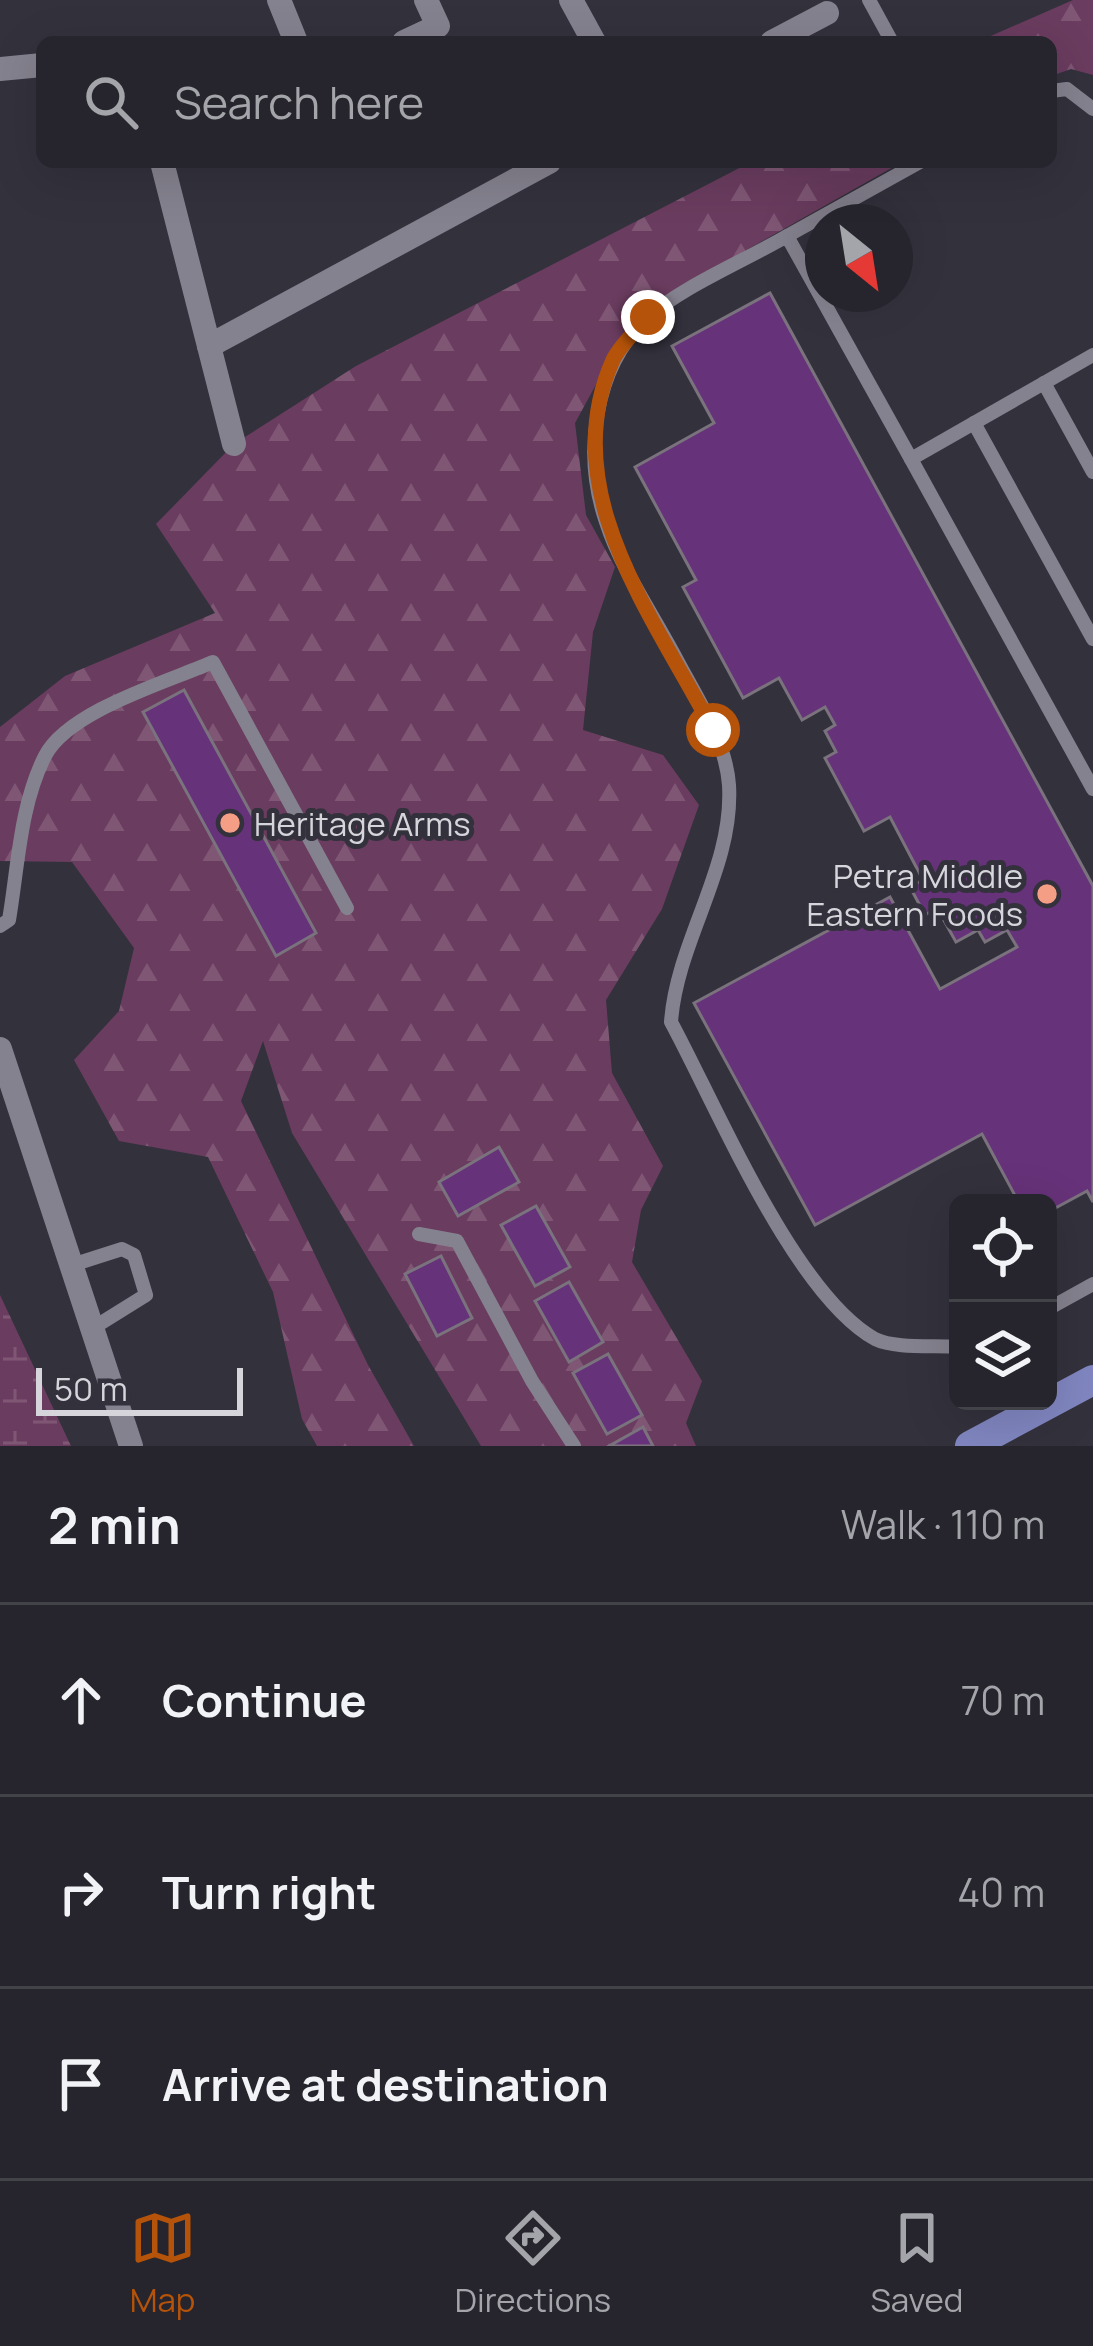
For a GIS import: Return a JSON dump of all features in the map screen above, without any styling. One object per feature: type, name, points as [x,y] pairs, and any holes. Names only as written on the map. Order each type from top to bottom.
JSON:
[{"type":"main road","points":[[970,1446],[1010,1418],[1093,1380]]},
{"type":"street","points":[[279,0],[294,36]]},
{"type":"street","points":[[417,36],[438,26],[426,0]]},
{"type":"street","points":[[571,0],[591,36]]},
{"type":"street","points":[[784,36],[827,14]]},
{"type":"street","points":[[0,69],[36,65]]},
{"type":"street","points":[[164,168],[234,444]]},
{"type":"street","points":[[209,346],[538,168]]},
{"type":"street","points":[[0,1049],[131,1446]]},
{"type":"lane","points":[[868,0],[889,36]]},
{"type":"lane","points":[[1057,90],[1067,89],[1093,109]]},
{"type":"lane","points":[[909,168],[648,317],[614,357],[599,407],[592,464],[606,524],[713,730],[729,781],[728,833],[674,985],[671,1022],[799,1261],[838,1309],[878,1341],[949,1346]]},
{"type":"lane","points":[[787,236],[1093,789]]},
{"type":"lane","points":[[911,459],[1093,356]]},
{"type":"lane","points":[[1044,383],[1093,472]]},
{"type":"lane","points":[[974,423],[1093,639]]},
{"type":"lane","points":[[0,926],[10,920],[28,806],[46,753],[83,719],[213,662],[347,908]]},
{"type":"lane","points":[[419,1234],[457,1240],[532,1381],[574,1446]]},
{"type":"lane","points":[[72,1265],[122,1249],[134,1255],[146,1295],[93,1328]]},
{"type":"lane","points":[[1057,1304],[1093,1284]]},
{"type":"green space","points":[[1073,0],[1093,0],[1093,75],[1071,69],[1057,74],[1057,36],[991,36]]},
{"type":"green space","points":[[739,168],[891,168],[828,204],[805,204],[805,217],[635,313],[575,423],[586,515],[615,567],[593,632],[583,730],[663,755],[699,805],[662,909],[606,1000],[612,1073],[663,1166],[641,1210],[632,1262],[702,1381],[686,1423],[696,1446],[481,1446],[292,1133],[263,1041],[241,1101],[368,1365],[414,1446],[317,1446],[302,1419],[273,1292],[208,1157],[119,1141],[74,1060],[119,1011],[134,948],[72,862],[0,861],[0,727],[65,676],[215,613],[156,524],[234,444],[356,366]]},
{"type":"green space","points":[[0,1295],[71,1446],[0,1446]]},
{"type":"building","points":[[770,293],[1093,886],[1093,1202],[1087,1191],[1057,1207],[1057,1194],[1014,1194],[982,1134],[815,1225],[694,1003],[890,897],[940,989],[1017,947],[1007,930],[985,942],[978,930],[956,942],[937,908],[925,915],[910,887],[923,880],[890,817],[864,831],[825,758],[836,752],[825,731],[835,725],[825,707],[802,720],[779,678],[743,698],[683,587],[696,580],[635,467],[714,423],[672,346]]},
{"type":"building","name":"Heritage Arms","points":[[184,690],[316,933],[276,956],[143,712]]},
{"type":"building","points":[[499,1147],[519,1182],[458,1216],[439,1182]]},
{"type":"building","points":[[536,1206],[570,1267],[535,1286],[501,1225]]},
{"type":"building","points":[[441,1256],[472,1318],[437,1336],[405,1274]]},
{"type":"building","points":[[569,1282],[603,1342],[569,1362],[535,1301]]},
{"type":"building","points":[[608,1354],[642,1415],[607,1434],[573,1373]]},
{"type":"building","points":[[643,1427],[653,1446],[609,1446]]},
{"type":"place","name":"Heritage Arms","points":[[230,823]]},
{"type":"place","name":"Petra Middle Eastern Foods","points":[[1047,894]]},
{"type":"route","points":[[648,317],[614,357],[599,407],[592,464],[606,524],[713,730]]}]
